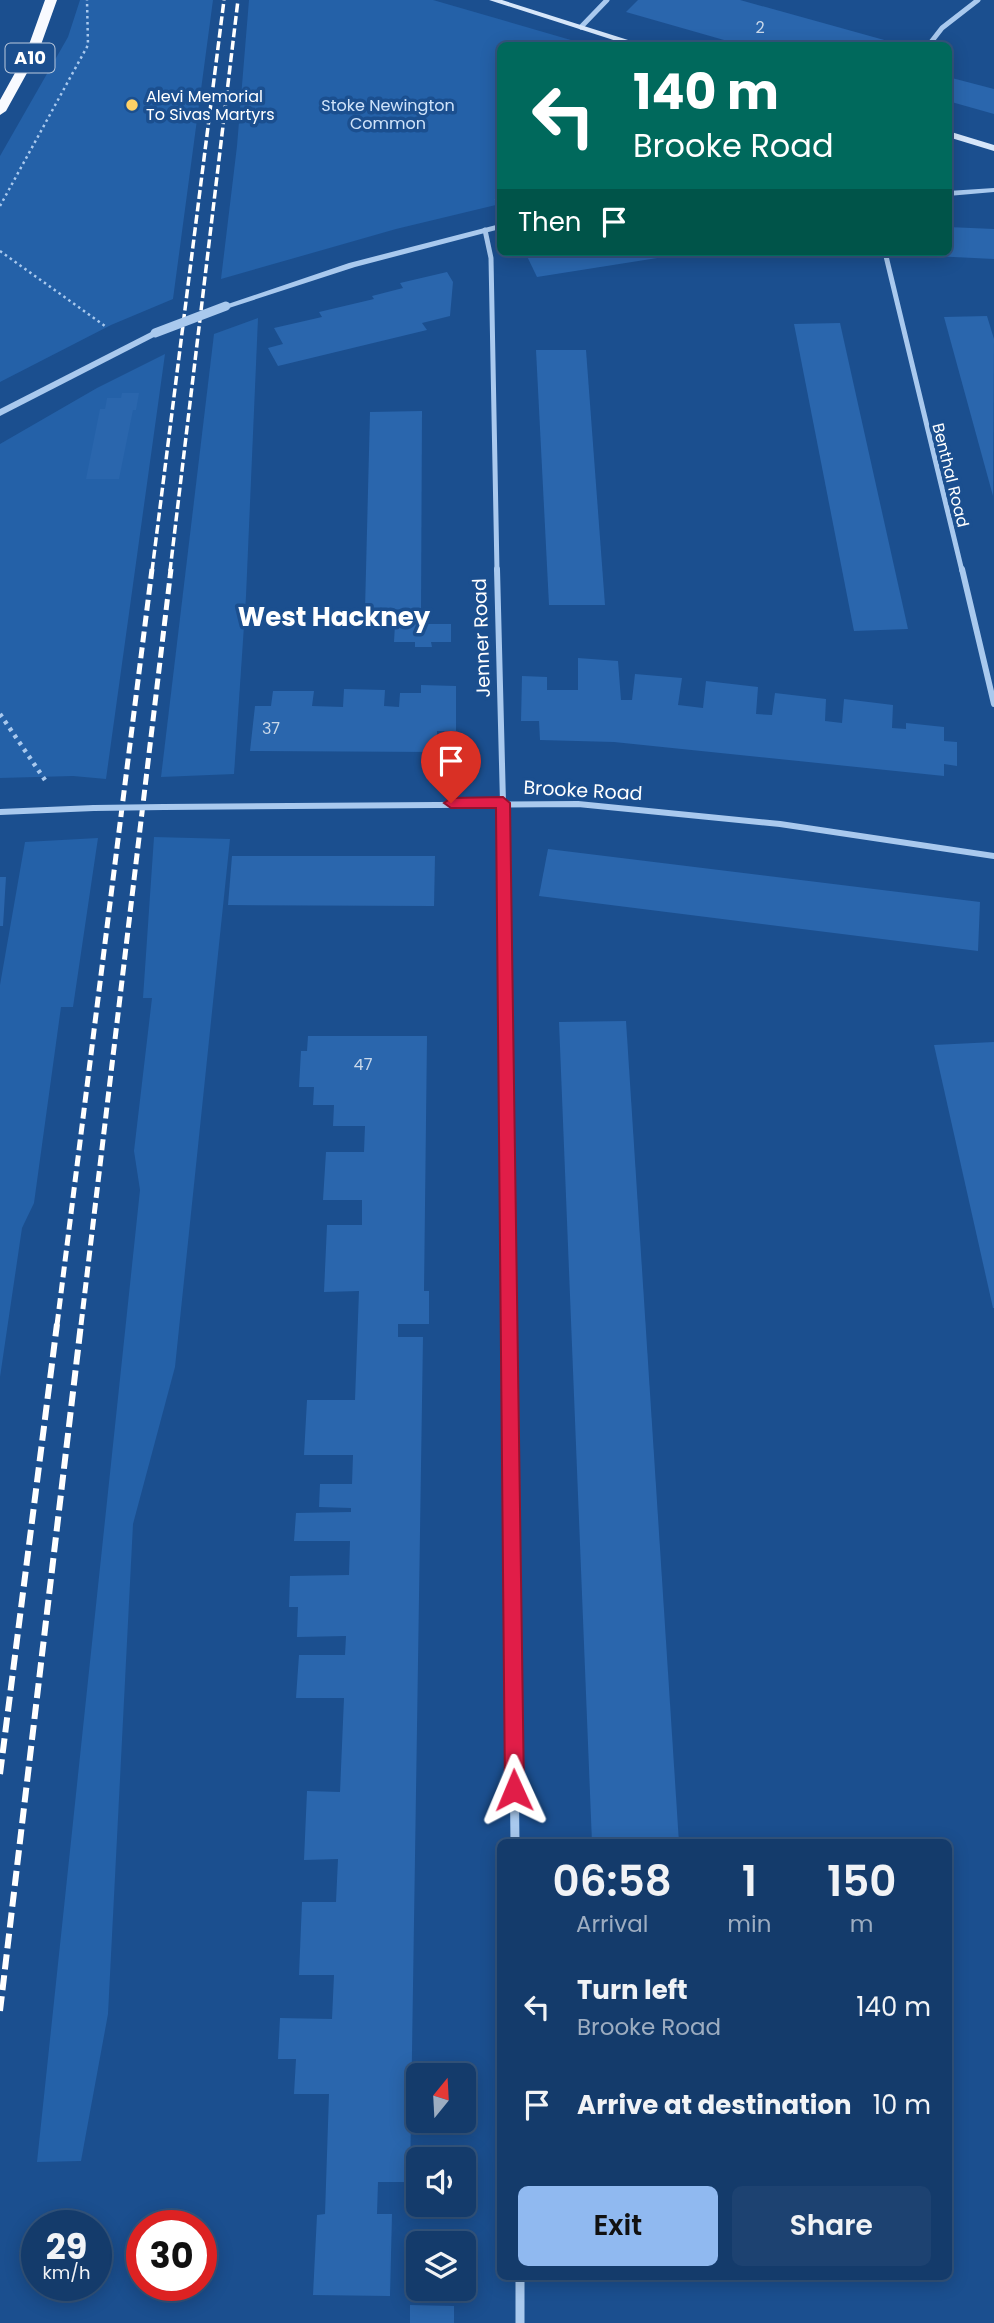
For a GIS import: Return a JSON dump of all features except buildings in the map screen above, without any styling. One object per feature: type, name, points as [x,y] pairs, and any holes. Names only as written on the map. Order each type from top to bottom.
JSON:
[{"type":"highway","name":"A10","points":[[0,111],[32,53],[51,0]]},
{"type":"main road","points":[[493,0],[630,42]]},
{"type":"main road","points":[[952,135],[994,148]]},
{"type":"street","points":[[582,27],[607,0]]},
{"type":"street","points":[[931,42],[942,28],[978,0]]},
{"type":"street","points":[[952,194],[994,190]]},
{"type":"street","points":[[0,413],[47,386],[155,333],[226,306],[352,265],[497,228]]},
{"type":"street","name":"Jenner Road","points":[[485,230],[491,258],[491,357],[503,803],[515,1839]]},
{"type":"street","name":"Benthal Road","points":[[886,256],[994,704]]},
{"type":"street","name":"Brooke Road","points":[[0,812],[94,808],[503,803],[648,808],[925,844],[994,856]]},
{"type":"street","points":[[520,2280],[520,2323]]},
{"type":"path","points":[[0,206],[88,46],[87,0]]},
{"type":"path","points":[[0,251],[111,330]]},
{"type":"path","points":[[0,714],[49,785]]},
{"type":"green space","points":[[80,0],[213,0],[173,299],[111,325],[0,382],[0,156],[68,37]]},
{"type":"green space","name":"Stoke Newington Common","points":[[249,0],[433,0],[578,42],[497,42],[497,205],[396,229],[221,279],[237,146]]},
{"type":"green space","points":[[258,318],[246,596],[234,774],[161,777],[214,334]]},
{"type":"green space","points":[[165,354],[106,779],[73,776],[0,778],[0,444],[97,388]]},
{"type":"green space","points":[[154,837],[230,839],[175,1367],[133,1524],[108,2014],[81,2161],[37,2162],[140,1190],[134,1151],[152,998],[143,998]]},
{"type":"green space","points":[[98,838],[73,1007],[61,1007],[34,1203],[22,1228],[0,1377],[0,985],[25,842]]},
{"type":"railway","points":[[152,571],[224,0]]},
{"type":"railway","points":[[170,571],[238,0]]},
{"type":"railway","points":[[57,1325],[152,569]]},
{"type":"railway","points":[[81,1325],[171,569]]},
{"type":"railway","points":[[0,1774],[57,1324]]},
{"type":"railway","points":[[0,2011],[81,1324]]},
{"type":"place","name":"Alevi Memorial To Sivas Martyrs","points":[[132,105]]},
{"type":"district","name":"West Hackney","points":[[334,617]]},
{"type":"route","points":[[451,803],[503,803],[514,1790]]}]
